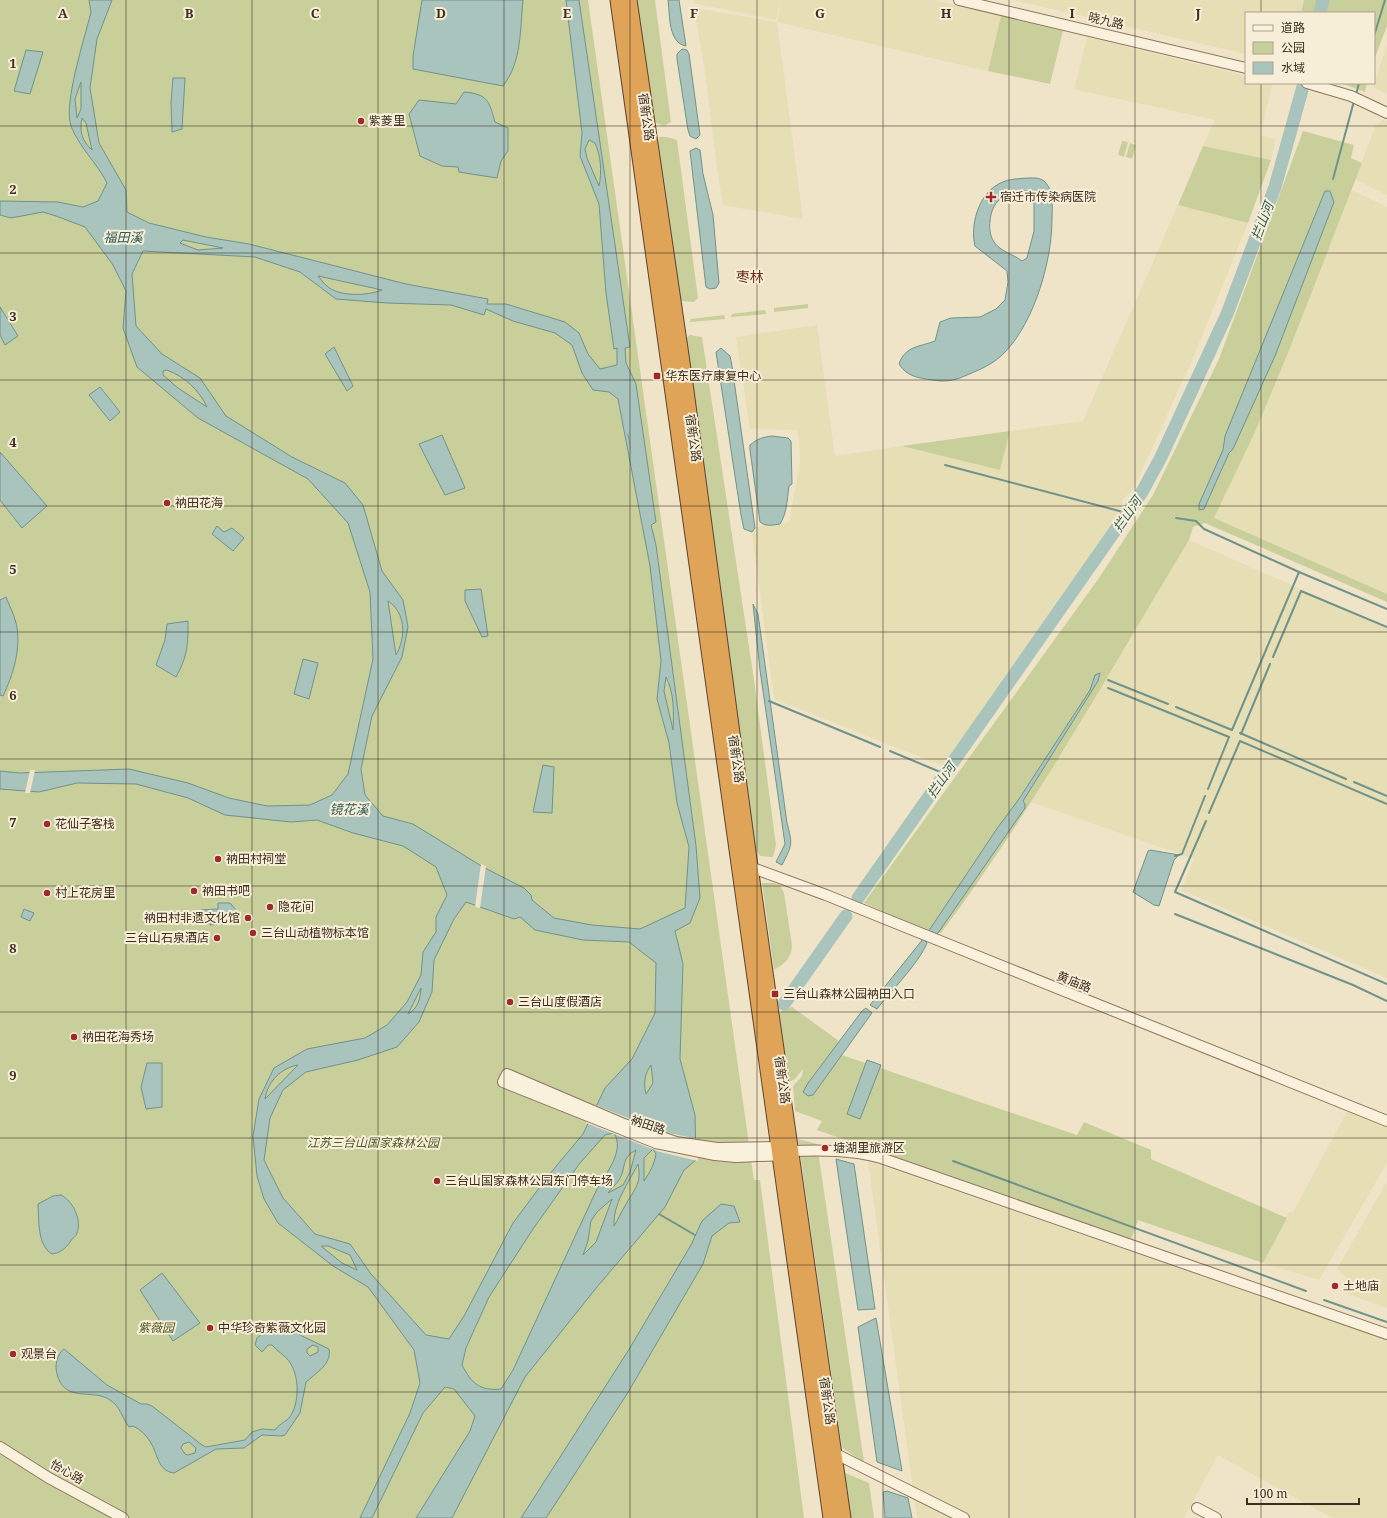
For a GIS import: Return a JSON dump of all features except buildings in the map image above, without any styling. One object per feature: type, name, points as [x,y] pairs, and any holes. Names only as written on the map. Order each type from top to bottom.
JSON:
[{"type":"highway","name":"宿新公路","points":[[618,0],[702,606],[843,1518]]},
{"type":"highway","name":"宿新公路","points":[[629,0],[684,376],[750,867],[787,1151],[831,1518]]},
{"type":"street","name":"晓九路","points":[[959,0],[1245,68]]},
{"type":"street","points":[[1310,84],[1355,98],[1387,113]]},
{"type":"street","name":"黄庙路","points":[[750,867],[826,895],[1387,1121]]},
{"type":"street","name":"衲田路","points":[[505,1078],[588,1112],[676,1142],[716,1152],[829,1150],[851,1152],[881,1158],[1387,1334]]},
{"type":"street","name":"怡心路","points":[[0,1447],[48,1478],[123,1518]]},
{"type":"street","points":[[834,1453],[964,1518]]},
{"type":"street","points":[[1197,1508],[1216,1518]]},
{"type":"shaded area","points":[[693,0],[781,0],[776,20],[693,3]]},
{"type":"shaded area","points":[[781,0],[935,0],[1001,16],[988,71],[777,22]]},
{"type":"shaded area","points":[[1013,0],[1304,0],[1301,12],[1245,12],[1245,54]]},
{"type":"shaded area","points":[[694,8],[777,22],[803,219],[723,205],[705,72]]},
{"type":"shaded area","points":[[1087,37],[1245,76],[1245,84],[1273,84],[1260,135],[1276,140],[1271,160],[1203,146],[1215,120],[1074,89]]},
{"type":"shaded area","points":[[1387,45],[1387,94],[1373,87]]},
{"type":"shaded area","points":[[1383,120],[1387,121],[1387,195],[1355,179],[1376,125]]},
{"type":"shaded area","points":[[1352,190],[1387,207],[1387,594],[1214,518],[1255,432]]},
{"type":"shaded area","points":[[1178,205],[1248,223],[1194,356],[1133,490],[1122,500],[1124,506],[943,766],[774,699],[752,532],[755,528],[764,525],[789,522],[800,462],[799,440],[797,430],[750,429],[736,337],[817,325],[835,456],[902,446],[1000,470],[1010,431],[1083,421]]},
{"type":"shaded area","points":[[1189,540],[1387,627],[1387,978],[1181,890],[1194,859],[1031,802]]},
{"type":"shaded area","points":[[1348,1110],[1387,1126],[1387,1163],[1319,1280],[1263,1263],[1289,1212],[1293,1212]]},
{"type":"shaded area","points":[[868,1161],[1387,1340],[1387,1518],[1332,1518],[1218,1455],[1184,1518],[917,1518]]},
{"type":"shaded area","points":[[1387,1181],[1387,1308],[1340,1291],[1347,1282],[1347,1278],[1337,1269]]},
{"type":"green space","name":"江苏三台山国家森林公园","points":[[0,0],[588,0],[754,1180],[760,1180],[804,1518],[0,1518]]},
{"type":"green space","points":[[637,0],[655,0],[671,122],[664,126],[656,123],[653,116]]},
{"type":"green space","points":[[1304,0],[1387,0],[1387,26],[1375,57],[1375,12],[1301,12]]},
{"type":"green space","points":[[1001,16],[1063,31],[1050,84],[988,71]]},
{"type":"green space","points":[[1344,84],[1367,84],[1365,92]]},
{"type":"green space","points":[[1303,131],[1354,145],[1351,158],[1362,163],[1290,348],[1255,432],[1214,518],[1387,594],[1387,602],[1205,523],[1193,527],[1189,540],[1070,740],[1008,838],[941,933],[928,932],[864,903],[1099,578],[1153,495],[1219,359]]},
{"type":"green space","points":[[659,137],[667,137],[677,140],[698,298],[694,302],[681,301],[658,145]]},
{"type":"green space","points":[[1122,141],[1128,142],[1124,157],[1118,155]]},
{"type":"green space","points":[[1130,143],[1136,145],[1132,159],[1126,157]]},
{"type":"green space","points":[[1203,146],[1271,160],[1248,223],[1178,205]]},
{"type":"green space","points":[[808,304],[808,308],[774,312],[774,308]]},
{"type":"green space","points":[[765,310],[766,314],[731,317],[732,314]]},
{"type":"green space","points":[[724,315],[725,319],[690,322],[691,319]]},
{"type":"green space","points":[[690,335],[702,337],[754,680],[776,845],[773,857],[760,856],[755,848],[684,349],[684,340]]},
{"type":"green space","points":[[1010,431],[1000,470],[902,446]]},
{"type":"green space","points":[[762,883],[773,883],[780,885],[784,893],[792,945],[791,954],[787,960],[774,970]]},
{"type":"green space","points":[[792,1007],[839,1041],[803,1092],[808,1096],[813,1095],[842,1055],[1077,1135],[1084,1122],[1151,1150],[1151,1159],[1287,1218],[1263,1263],[1138,1220],[1131,1240],[817,1130],[822,1121],[795,1111],[793,1086],[802,1076],[803,1069],[795,1079],[789,1082],[779,1014],[783,1010]]},
{"type":"green space","points":[[798,1139],[817,1144],[864,1462],[842,1448]]},
{"type":"green space","points":[[843,1472],[869,1483],[874,1518],[850,1518]]},
{"type":"water","points":[[89,0],[112,0],[97,39],[90,88],[99,143],[126,190],[127,212],[149,223],[206,237],[249,244],[406,284],[488,299],[487,304],[506,304],[565,322],[579,333],[588,354],[600,369],[617,365],[617,348],[614,349],[606,293],[599,204],[580,156],[582,133],[566,0],[579,0],[630,347],[625,348],[626,363],[636,384],[656,522],[651,525],[656,545],[696,846],[700,898],[690,923],[675,931],[683,964],[680,1059],[695,1115],[696,1160],[684,1170],[665,1207],[597,1287],[525,1377],[452,1518],[416,1518],[470,1431],[475,1416],[454,1389],[445,1387],[423,1413],[372,1518],[360,1518],[410,1413],[420,1383],[414,1350],[368,1287],[333,1266],[278,1223],[264,1199],[257,1176],[253,1136],[259,1099],[274,1068],[307,1049],[365,1038],[387,1025],[407,1002],[421,975],[423,952],[436,932],[436,917],[447,895],[436,867],[403,846],[353,833],[317,820],[291,822],[225,815],[188,798],[136,784],[77,783],[39,792],[0,789],[0,771],[20,773],[129,769],[188,783],[229,798],[267,806],[310,805],[332,795],[348,774],[373,659],[370,592],[348,523],[308,479],[198,418],[137,367],[123,328],[126,291],[113,265],[85,227],[43,212],[11,218],[0,215],[0,201],[58,202],[83,207],[98,201],[107,183],[74,134],[69,116],[72,87],[91,12]],"holes":[[[81,82],[81,109],[77,118],[75,99]],[[82,118],[86,123],[92,150],[86,143],[81,131]],[[589,140],[595,143],[599,153],[601,170],[599,186],[587,158],[585,149]],[[183,240],[223,248],[198,250],[180,243]],[[143,251],[255,257],[300,272],[336,299],[387,303],[451,305],[484,315],[486,309],[513,321],[555,333],[572,345],[582,373],[593,390],[609,392],[618,399],[650,566],[661,661],[657,699],[669,743],[677,803],[689,847],[685,908],[640,929],[592,925],[554,918],[532,900],[531,895],[524,888],[483,867],[413,824],[383,816],[365,795],[361,769],[372,716],[402,657],[408,627],[403,600],[382,571],[363,505],[345,483],[292,457],[226,416],[200,378],[162,354],[136,326],[132,274]],[[318,276],[382,290],[361,294],[346,294],[332,290]],[[167,370],[185,380],[196,390],[207,407],[178,388],[163,375],[163,371]],[[632,420],[640,435],[640,445],[634,461],[628,435]],[[388,601],[394,606],[401,619],[403,633],[402,641],[396,655]],[[666,677],[671,689],[673,730],[664,691]],[[466,902],[514,919],[520,917],[535,930],[583,940],[629,942],[656,963],[655,1013],[632,1059],[605,1088],[583,1134],[548,1176],[513,1223],[464,1316],[449,1339],[426,1335],[371,1274],[350,1244],[315,1234],[283,1198],[264,1160],[270,1118],[283,1090],[306,1072],[358,1060],[397,1047],[419,1022],[432,992],[434,960],[454,919]],[[421,988],[419,1000],[414,1009],[408,1014]],[[298,1065],[265,1099],[269,1087],[276,1076],[286,1069]],[[651,1065],[653,1083],[646,1094],[645,1078]],[[614,1133],[617,1140],[617,1147],[613,1162],[597,1189],[513,1370],[501,1389],[487,1389],[477,1385],[469,1377],[462,1365],[466,1348],[489,1297],[533,1229],[580,1163],[605,1135]],[[653,1149],[656,1154],[652,1168],[644,1181],[644,1158]],[[636,1150],[630,1172],[623,1185],[608,1193],[619,1180],[626,1160],[631,1153]],[[638,1164],[638,1182],[614,1226],[616,1209]],[[612,1199],[596,1242],[583,1255],[588,1241],[591,1221],[597,1212]],[[321,1246],[328,1246],[350,1255],[357,1270],[342,1263]]]},
{"type":"water","points":[[422,0],[523,0],[517,56],[514,67],[503,86],[413,69],[413,56]]},
{"type":"water","points":[[668,0],[679,0],[686,46],[680,44],[673,34]]},
{"type":"water","points":[[682,49],[687,50],[689,54],[700,135],[696,139],[690,136],[688,130],[677,59],[677,54]]},
{"type":"water","points":[[26,50],[43,52],[30,94],[14,91]]},
{"type":"water","points":[[173,78],[185,78],[182,129],[172,132],[171,103]]},
{"type":"water","points":[[464,92],[483,97],[489,104],[495,122],[508,128],[508,151],[501,161],[497,178],[459,172],[458,167],[442,166],[420,156],[409,114],[419,100],[456,104]]},
{"type":"water","points":[[696,148],[700,150],[703,174],[713,215],[719,283],[716,288],[710,289],[706,287],[690,151]]},
{"type":"water","points":[[1023,178],[1037,178],[1044,181],[1049,187],[1052,205],[1051,235],[1049,253],[1040,289],[1025,323],[1016,338],[999,358],[978,370],[949,381],[923,378],[906,372],[899,364],[902,358],[909,350],[935,341],[940,322],[951,318],[980,317],[996,309],[1005,300],[1008,282],[1007,271],[975,246],[975,221],[980,204],[990,190],[1004,182]],"holes":[[[1022,190],[1028,191],[1034,197],[1034,231],[1027,258],[1022,261],[1004,251],[994,242],[990,232],[990,224],[993,208],[1004,196]]]},
{"type":"water","points":[[1325,191],[1330,191],[1334,202],[1275,356],[1204,509],[1199,510],[1199,504],[1223,450],[1225,436]]},
{"type":"water","points":[[0,307],[18,336],[5,345],[0,335]]},
{"type":"water","points":[[334,347],[353,386],[347,391],[325,354]]},
{"type":"water","points":[[721,348],[730,356],[732,366],[755,528],[752,532],[744,529],[741,515],[716,352]]},
{"type":"water","points":[[100,387],[120,412],[110,421],[89,395]]},
{"type":"water","points":[[442,435],[465,488],[445,495],[419,444]]},
{"type":"water","points":[[772,436],[788,438],[791,441],[792,484],[789,486],[784,515],[780,524],[765,525],[760,522],[750,445],[755,441]]},
{"type":"water","points":[[0,452],[47,506],[22,528],[0,500]]},
{"type":"water","points":[[217,526],[224,532],[232,528],[244,538],[233,551],[212,534]]},
{"type":"water","points":[[481,589],[488,636],[482,637],[465,601],[465,590]]},
{"type":"water","points":[[6,597],[15,620],[18,632],[18,642],[16,661],[3,696],[0,695],[0,600]]},
{"type":"water","points":[[753,604],[758,614],[787,823],[791,841],[790,849],[782,865],[776,862],[785,844],[760,670]]},
{"type":"water","points":[[188,621],[188,637],[185,656],[176,677],[156,665],[165,640],[167,624]]},
{"type":"water","points":[[303,659],[318,663],[309,699],[294,694]]},
{"type":"water","points":[[1100,673],[1098,681],[1023,801],[1025,808],[938,933],[935,934],[928,932],[998,827],[1019,799],[1090,690],[1095,675]]},
{"type":"water","points":[[543,765],[554,767],[552,813],[533,812]]},
{"type":"water","points":[[1150,850],[1179,855],[1174,860],[1159,906],[1154,905],[1133,892],[1148,851]]},
{"type":"water","points":[[218,903],[230,903],[236,910],[236,915],[225,916],[225,924],[210,925],[210,916],[201,916],[201,910],[218,909]]},
{"type":"water","points":[[24,909],[34,913],[30,921],[21,917]]},
{"type":"water","points":[[923,939],[927,943],[911,968],[877,1009],[870,1005]]},
{"type":"water","points":[[866,1008],[872,1013],[813,1095],[808,1096],[803,1092],[808,1083],[862,1011]]},
{"type":"water","points":[[867,1060],[881,1065],[860,1119],[847,1114]]},
{"type":"water","points":[[147,1063],[162,1063],[162,1107],[146,1109],[141,1087]]},
{"type":"water","points":[[836,1159],[854,1164],[875,1309],[858,1310]]},
{"type":"water","points":[[61,1195],[73,1206],[77,1217],[78,1228],[76,1236],[67,1246],[52,1254],[47,1250],[41,1238],[38,1204],[53,1196]]},
{"type":"water","points":[[721,1204],[734,1206],[740,1222],[729,1223],[712,1236],[703,1264],[627,1394],[546,1518],[521,1518],[628,1351],[691,1245],[702,1221]]},
{"type":"water","points":[[162,1273],[200,1323],[173,1341],[140,1290]]},
{"type":"water","points":[[876,1318],[902,1471],[877,1462],[858,1327]]},
{"type":"water","points":[[277,1321],[287,1322],[300,1335],[329,1349],[326,1364],[306,1382],[300,1413],[285,1435],[262,1435],[244,1448],[216,1449],[174,1473],[169,1472],[162,1466],[151,1443],[141,1431],[133,1426],[129,1427],[119,1409],[110,1400],[97,1395],[70,1391],[60,1382],[56,1371],[57,1359],[64,1349],[107,1385],[141,1404],[152,1406],[206,1447],[245,1440],[252,1432],[262,1429],[275,1430],[289,1418],[293,1412],[297,1397],[297,1389],[295,1373],[292,1366],[272,1345],[268,1345],[262,1352],[255,1345],[257,1338]],"holes":[[[313,1345],[318,1347],[318,1352],[310,1356],[307,1353],[307,1349]],[[189,1442],[196,1448],[195,1453],[188,1455],[185,1454],[181,1448],[183,1444]]]},
{"type":"water","points":[[887,1491],[908,1498],[912,1518],[885,1518],[883,1492]]},
{"type":"pier","points":[[30,770],[35,770],[30,793],[25,793]]},
{"type":"pier","points":[[481,864],[486,866],[480,908],[475,907]]},
{"type":"pier","points":[[595,1105],[664,1132],[698,1139],[698,1161],[660,1152],[586,1123]]},
{"type":"waterway","name":"拦山河","points":[[1320,12],[1323,0]]},
{"type":"waterway","points":[[1375,33],[1385,0]]},
{"type":"waterway","name":"拦山河","points":[[858,898],[1142,492],[1161,457],[1227,314],[1275,187],[1304,84]]},
{"type":"waterway","points":[[1356,95],[1359,84]]},
{"type":"waterway","points":[[1333,179],[1354,101]]},
{"type":"waterway","points":[[630,402],[641,472]]},
{"type":"waterway","points":[[945,465],[1127,513]]},
{"type":"waterway","points":[[1176,518],[1196,521],[1204,529],[1299,572],[1387,609]]},
{"type":"waterway","points":[[1176,707],[1232,730],[1299,572]]},
{"type":"waterway","points":[[1273,657],[1301,591],[1387,627]]},
{"type":"waterway","points":[[1241,734],[1270,664]]},
{"type":"waterway","points":[[1108,680],[1168,704]]},
{"type":"waterway","points":[[1108,688],[1229,737],[1208,789]]},
{"type":"waterway","points":[[769,701],[880,747]]},
{"type":"waterway","points":[[1240,733],[1346,779]]},
{"type":"waterway","points":[[1209,813],[1240,741],[1387,804]]},
{"type":"waterway","points":[[890,751],[945,774]]},
{"type":"waterway","points":[[1354,782],[1387,796]]},
{"type":"waterway","points":[[1175,856],[1182,854],[1205,796]]},
{"type":"waterway","points":[[1206,821],[1175,892],[1387,984]]},
{"type":"waterway","points":[[1175,914],[1353,985],[1387,1001]]},
{"type":"waterway","name":"拦山河","points":[[784,1004],[846,916]]},
{"type":"waterway","points":[[953,1161],[1306,1291]]},
{"type":"waterway","points":[[659,1214],[695,1235]]},
{"type":"waterway","points":[[1324,1300],[1387,1322]]},
{"type":"place","name":"紫菱里","points":[[361,121]]},
{"type":"place","name":"宿迁市传染病医院","points":[[991,197]]},
{"type":"place","name":"华东医疗康复中心","points":[[657,376]]},
{"type":"place","name":"衲田花海","points":[[167,503]]},
{"type":"place","name":"花仙子客栈","points":[[47,824]]},
{"type":"place","name":"衲田村祠堂","points":[[218,859]]},
{"type":"place","name":"衲田书吧","points":[[194,891]]},
{"type":"place","name":"村上花房里","points":[[47,893]]},
{"type":"place","name":"隐花间","points":[[270,907]]},
{"type":"place","name":"衲田村非遗文化馆","points":[[248,918]]},
{"type":"place","name":"三台山动植物标本馆","points":[[253,933]]},
{"type":"place","name":"三台山石泉酒店","points":[[217,938]]},
{"type":"place","name":"三台山森林公园衲田入口","points":[[775,994]]},
{"type":"place","name":"三台山度假酒店","points":[[510,1002]]},
{"type":"place","name":"衲田花海秀场","points":[[74,1037]]},
{"type":"place","name":"塘湖里旅游区","points":[[825,1148]]},
{"type":"place","name":"三台山国家森林公园东门停车场","points":[[437,1181]]},
{"type":"place","name":"土地庙","points":[[1335,1286]]},
{"type":"place","name":"中华珍奇紫薇文化园","points":[[210,1328]]},
{"type":"place","name":"观景台","points":[[13,1354]]},
{"type":"district","name":"枣林","points":[[750,277]]},
{"type":"water label","name":"福田溪","points":[[123,237]]},
{"type":"water label","name":"镜花溪","points":[[349,809]]},
{"type":"park label","name":"紫薇园","points":[[156,1328]]}]
